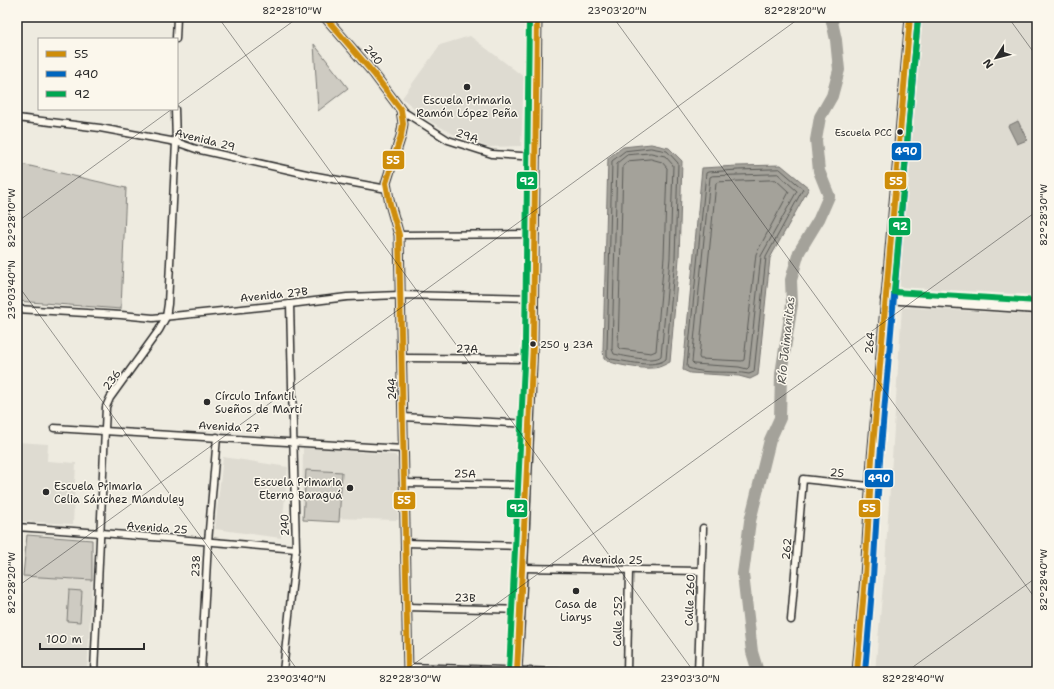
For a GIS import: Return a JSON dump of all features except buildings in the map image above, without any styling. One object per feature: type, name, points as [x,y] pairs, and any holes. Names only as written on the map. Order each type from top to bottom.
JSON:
[{"type":"street","points":[[176,38],[177,17]]},
{"type":"street","name":"240","points":[[325,17],[374,74],[400,110]]},
{"type":"street","points":[[517,672],[530,424],[534,298],[537,17]]},
{"type":"street","name":"264","points":[[857,672],[865,577],[869,486],[910,17]]},
{"type":"street","name":"236","points":[[94,672],[106,407],[110,398],[159,330],[166,317],[168,304],[176,142],[175,110]]},
{"type":"street","name":"29A","points":[[400,110],[448,140],[492,154],[536,157]]},
{"type":"street","name":"244","points":[[400,110],[403,124],[401,136],[387,179],[387,189],[399,235],[404,543],[408,670]]},
{"type":"street","name":"Avenida 29","points":[[17,118],[100,128],[176,142],[196,149],[288,170],[387,189]]},
{"type":"street","points":[[399,235],[535,234]]},
{"type":"street","name":"Avenida 27B","points":[[17,309],[153,318],[290,304],[347,296],[400,295],[534,298]]},
{"type":"street","points":[[885,299],[1037,309]]},
{"type":"street","name":"240","points":[[283,672],[296,549],[290,304]]},
{"type":"street","name":"27A","points":[[402,358],[532,359]]},
{"type":"street","points":[[403,417],[530,424]]},
{"type":"street","name":"Avenida 27","points":[[54,428],[403,449]]},
{"type":"street","name":"238","points":[[201,672],[208,542],[217,437]]},
{"type":"street","name":"25","points":[[803,479],[869,486]]},
{"type":"street","name":"262","points":[[791,620],[803,479]]},
{"type":"street","name":"25A","points":[[403,483],[526,485]]},
{"type":"street","name":"Avenida 25","points":[[17,527],[296,549]]},
{"type":"street","name":"Calle 260","points":[[698,672],[700,571],[703,528]]},
{"type":"street","points":[[404,543],[524,546]]},
{"type":"street","name":"Avenida 25","points":[[523,568],[629,571],[700,571]]},
{"type":"street","name":"Calle 252","points":[[627,672],[629,571]]},
{"type":"street","name":"23B","points":[[407,607],[521,610]]},
{"type":"street","points":[[408,670],[559,672]]},
{"type":"shaded area","points":[[972,17],[1037,17],[1037,295],[898,287],[920,23]]},
{"type":"shaded area","name":"Escuela Primaria Ramón López Peña","points":[[470,36],[524,77],[521,146],[488,147],[455,135],[431,122],[402,98],[440,45]]},
{"type":"shaded area","points":[[314,44],[348,88],[318,111]]},
{"type":"shaded area","points":[[17,163],[126,188],[121,309],[17,301]]},
{"type":"shaded area","points":[[902,307],[1037,315],[1037,672],[875,672],[885,564]]},
{"type":"shaded area","name":"Escuela Primaria Celia Sánchez Manduley","points":[[17,442],[48,444],[47,461],[76,463],[73,524],[17,521]]},
{"type":"shaded area","name":"Escuela Primaria Eterno Baraguá","points":[[303,447],[395,455],[398,459],[398,520],[302,517]]},
{"type":"shaded area","points":[[223,457],[288,467],[281,538],[215,529]]},
{"type":"shaded area","points":[[306,470],[342,472],[339,522],[303,520]]},
{"type":"shaded area","points":[[27,535],[92,540],[92,580],[23,576]]},
{"type":"shaded area","points":[[23,576],[92,580],[87,672],[18,672]]},
{"type":"shaded area","points":[[69,590],[82,591],[80,622],[67,621]]},
{"type":"water","points":[[1018,121],[1027,140],[1017,144],[1008,126]]},
{"type":"water","points":[[651,144],[669,148],[682,161],[679,258],[670,362],[659,367],[647,368],[627,366],[608,361],[604,359],[603,350],[608,158],[623,147]]},
{"type":"water","points":[[781,165],[809,188],[770,258],[758,375],[750,379],[739,376],[690,373],[683,370],[702,168]]},
{"type":"waterway","name":"Río Jaimanitas","points":[[758,672],[752,652],[743,574],[750,521],[770,440],[780,418],[781,374],[792,304],[791,280],[799,252],[819,219],[829,196],[819,171],[816,140],[820,117],[832,96],[839,70],[836,40],[831,17]]},
{"type":"transit line","name":"55","points":[[325,17],[374,74],[401,110],[403,124],[401,136],[386,183],[390,204],[399,235],[408,672]]},
{"type":"transit line","name":"92","points":[[509,672],[525,344],[529,17]]},
{"type":"transit line","name":"55","points":[[517,672],[533,344],[537,17]]},
{"type":"transit line","name":"55","points":[[857,672],[865,577],[872,458],[910,17]]},
{"type":"transit line","name":"490","points":[[865,672],[873,577],[880,459],[918,18]]},
{"type":"transit line","name":"92","points":[[918,18],[894,292],[1037,301]]},
{"type":"place","name":"Escuela Primaria Ramón López Peña","points":[[467,87]]},
{"type":"place","name":"Escuela PCC","points":[[900,132]]},
{"type":"place","name":"250 y 23A","points":[[533,344]]},
{"type":"place","name":"Círculo Infantil Sueños de Martí","points":[[207,402]]},
{"type":"place","name":"Escuela Primaria Eterno Baraguá","points":[[350,488]]},
{"type":"place","name":"Escuela Primaria Celia Sánchez Manduley","points":[[46,492]]},
{"type":"place","name":"Casa de Liarys","points":[[576,591]]}]
